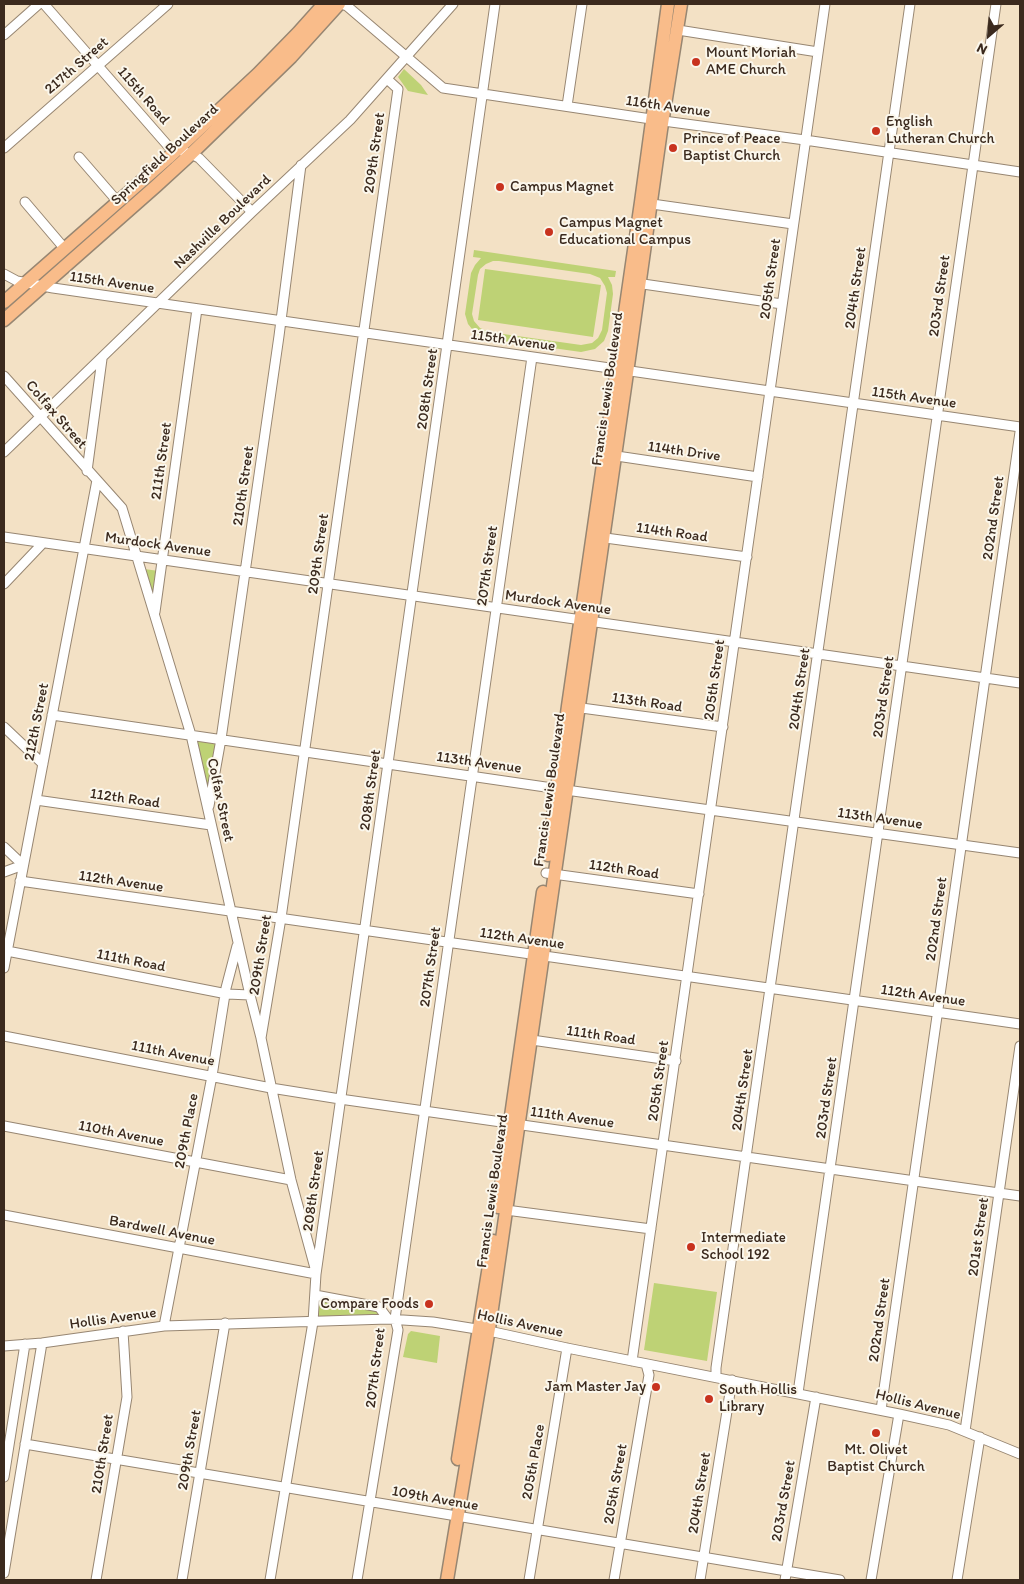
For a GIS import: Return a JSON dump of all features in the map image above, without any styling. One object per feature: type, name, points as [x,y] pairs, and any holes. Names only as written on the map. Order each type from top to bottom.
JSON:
[{"type":"main road","name":"Springfield Boulevard","points":[[4,302],[118,202],[258,74],[324,4]]},
{"type":"main road","name":"Springfield Boulevard","points":[[4,320],[191,154],[291,57],[340,4]]},
{"type":"main road","name":"Francis Lewis Boulevard","points":[[484,1330],[658,120],[668,4]]},
{"type":"main road","name":"Francis Lewis Boulevard","points":[[658,120],[678,30],[681,4]]},
{"type":"main road","name":"Francis Lewis Boulevard","points":[[438,1580],[453,1516],[506,1210],[514,1124]]},
{"type":"main road","name":"Francis Lewis Boulevard","points":[[447,1580],[453,1516]]},
{"type":"street","points":[[4,35],[40,4]]},
{"type":"street","name":"115th Road","points":[[44,4],[169,147],[199,158],[252,212]]},
{"type":"street","name":"217th Street","points":[[4,148],[168,4]]},
{"type":"street","name":"116th Avenue","points":[[340,4],[347,6],[443,88],[1020,172]]},
{"type":"street","name":"Nashville Boulevard","points":[[4,452],[102,359],[157,303],[350,120],[454,4]]},
{"type":"street","name":"208th Street","points":[[270,1580],[313,1322],[316,1274],[340,1099],[495,4]]},
{"type":"street","points":[[567,106],[582,4]]},
{"type":"street","name":"205th Street","points":[[632,1361],[825,4]]},
{"type":"street","name":"204th Street","points":[[716,1377],[910,4]]},
{"type":"street","name":"203rd Street","points":[[798,1393],[996,4]]},
{"type":"street","points":[[678,30],[818,52]]},
{"type":"street","name":"209th Street","points":[[261,1038],[281,918],[398,89],[386,79]]},
{"type":"street","points":[[79,157],[118,202]]},
{"type":"street","name":"210th Street","points":[[208,810],[221,739],[302,165]]},
{"type":"street","points":[[24,202],[65,249]]},
{"type":"street","points":[[646,203],[793,224]]},
{"type":"street","name":"115th Avenue","points":[[4,274],[17,281],[43,286],[1020,427]]},
{"type":"street","points":[[635,283],[782,304]]},
{"type":"street","name":"211th Street","points":[[154,617],[197,309]]},
{"type":"street","name":"207th Street","points":[[357,1580],[398,1330],[391,1319],[424,1111],[532,357]]},
{"type":"street","points":[[87,471],[102,359]]},
{"type":"street","name":"Colfax Street","points":[[4,376],[122,508],[191,735],[261,1038],[291,1180],[316,1274]]},
{"type":"street","name":"202nd Street","points":[[881,1410],[1020,432]]},
{"type":"street","name":"114th Drive","points":[[610,456],[758,477]]},
{"type":"street","name":"212th Street","points":[[4,968],[96,480]]},
{"type":"street","name":"Murdock Avenue","points":[[4,537],[1020,683]]},
{"type":"street","name":"114th Road","points":[[598,537],[747,557]]},
{"type":"street","points":[[4,584],[43,543]]},
{"type":"street","name":"113th Road","points":[[573,707],[723,727]]},
{"type":"street","name":"113th Avenue","points":[[52,715],[1020,853]]},
{"type":"street","points":[[4,727],[43,764]]},
{"type":"street","name":"112th Road","points":[[36,800],[211,825]]},
{"type":"street","points":[[4,847],[23,866],[4,872]]},
{"type":"street","name":"112th Road","points":[[550,874],[699,894]]},
{"type":"street","name":"112th Avenue","points":[[20,881],[1020,1024]]},
{"type":"street","name":"209th Place","points":[[164,1326],[212,1076],[227,986],[238,942]]},
{"type":"street","name":"111th Road","points":[[7,951],[226,994],[250,994]]},
{"type":"street","name":"111th Avenue","points":[[4,1036],[271,1088],[340,1099],[1020,1196]]},
{"type":"street","name":"111th Road","points":[[526,1040],[676,1061]]},
{"type":"street","name":"201st Street","points":[[965,1431],[1020,1046]]},
{"type":"street","name":"110th Avenue","points":[[4,1126],[291,1180]]},
{"type":"street","points":[[506,1210],[651,1230]]},
{"type":"street","name":"Bardwell Avenue","points":[[4,1215],[316,1274]]},
{"type":"street","points":[[315,1295],[379,1307],[391,1319]]},
{"type":"street","name":"Hollis Avenue","points":[[4,1346],[42,1343],[164,1326],[391,1319],[433,1322],[484,1330],[899,1414],[965,1431],[1020,1454]]},
{"type":"street","name":"209th Street","points":[[182,1580],[225,1323]]},
{"type":"street","name":"210th Street","points":[[96,1580],[127,1397],[123,1331]]},
{"type":"street","points":[[4,1573],[42,1343]]},
{"type":"street","points":[[4,1477],[25,1344]]},
{"type":"street","name":"205th Place","points":[[529,1580],[567,1348]]},
{"type":"street","name":"205th Street","points":[[614,1580],[649,1374],[646,1364]]},
{"type":"street","name":"204th Street","points":[[700,1580],[732,1380]]},
{"type":"street","name":"203rd Street","points":[[786,1576],[816,1397]]},
{"type":"street","points":[[871,1580],[899,1414]]},
{"type":"street","points":[[956,1580],[980,1437]]},
{"type":"street","name":"109th Avenue","points":[[25,1444],[703,1558],[786,1576],[840,1580]]},
{"type":"green space","points":[[404,69],[421,85],[428,95],[408,91],[398,77]]},
{"type":"green space","points":[[474,250],[616,271],[615,277],[608,277],[612,285],[613,294],[608,331],[604,341],[595,349],[581,352],[488,339],[476,334],[468,324],[465,314],[471,273],[481,258],[473,257]],"holes":[[[493,261],[590,274],[600,278],[607,293],[602,330],[598,338],[592,343],[581,345],[489,332],[480,328],[474,321],[472,314],[478,275],[480,269]]]},
{"type":"green space","points":[[485,269],[601,285],[593,337],[478,320]]},
{"type":"green space","points":[[144,569],[159,571],[154,599]]},
{"type":"green space","points":[[193,736],[219,740],[208,795]]},
{"type":"green space","points":[[654,1283],[717,1292],[707,1361],[644,1350]]},
{"type":"green space","points":[[319,1299],[377,1310],[382,1315],[319,1319]]},
{"type":"green space","points":[[411,1331],[440,1336],[437,1363],[403,1357],[408,1334]]},
{"type":"place","name":"Mount Moriah AME Church","points":[[696,62]]},
{"type":"place","name":"English Lutheran Church","points":[[876,131]]},
{"type":"place","name":"Prince of Peace Baptist Church","points":[[673,148]]},
{"type":"place","name":"Campus Magnet","points":[[500,187]]},
{"type":"place","name":"Campus Magnet Educational Campus","points":[[549,232]]},
{"type":"place","name":"Intermediate School 192","points":[[691,1247]]},
{"type":"place","name":"Compare Foods","points":[[429,1304]]},
{"type":"place","name":"Jam Master Jay","points":[[656,1387]]},
{"type":"place","name":"South Hollis Library","points":[[709,1399]]},
{"type":"place","name":"Mt. Olivet Baptist Church","points":[[876,1433]]}]
